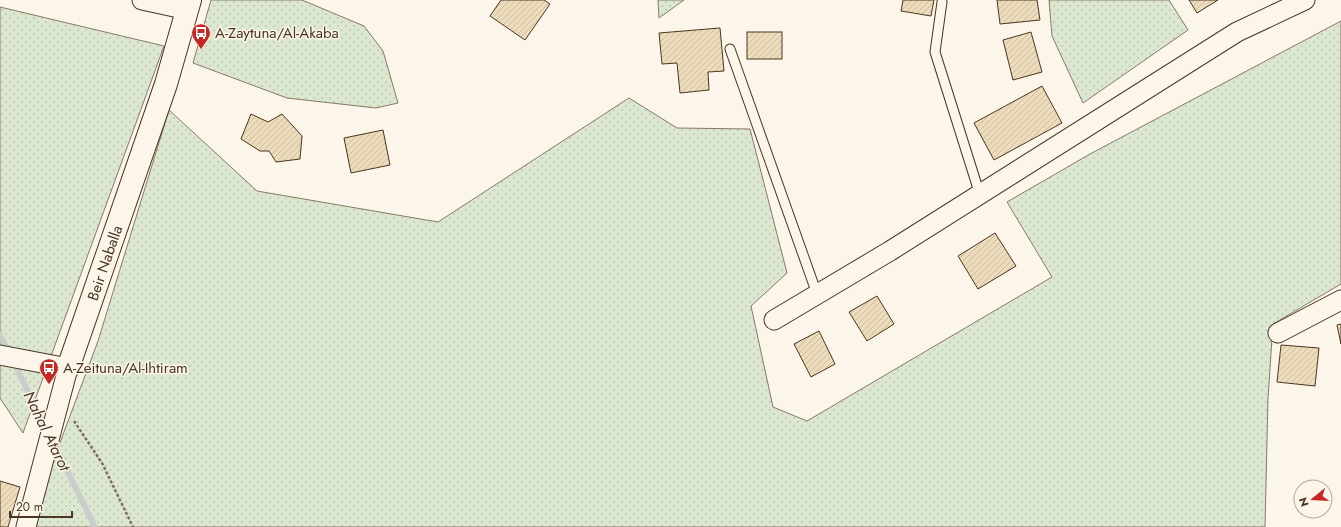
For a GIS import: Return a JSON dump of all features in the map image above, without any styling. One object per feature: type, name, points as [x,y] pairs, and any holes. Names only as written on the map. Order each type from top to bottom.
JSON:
[{"type":"street","points":[[142,0],[189,5]]},
{"type":"street","points":[[774,320],[890,251],[1237,32],[1305,0]]},
{"type":"street","name":"Beir Naballa","points":[[26,527],[68,368],[166,84],[189,5]]},
{"type":"street","points":[[1278,333],[1341,300]]},
{"type":"street","points":[[0,355],[68,368]]},
{"type":"lane","points":[[942,2],[935,52],[980,195]]},
{"type":"lane","points":[[730,49],[818,294]]},
{"type":"path","points":[[59,398],[102,464],[133,527]]},
{"type":"green space","points":[[211,0],[302,0],[364,26],[383,51],[398,103],[376,108],[287,98],[193,63]]},
{"type":"green space","points":[[658,0],[684,0],[659,18]]},
{"type":"green space","points":[[1049,0],[1169,0],[1188,30],[1083,103],[1052,36]]},
{"type":"green space","points":[[0,7],[164,46],[23,433],[0,398]]},
{"type":"green space","points":[[1341,21],[1341,284],[1273,324],[1268,398],[1265,527],[35,527],[46,480],[98,341],[169,110],[257,191],[438,222],[629,98],[677,128],[750,129],[787,273],[751,306],[773,407],[807,421],[1052,277],[1007,202],[1090,154]]},
{"type":"building","points":[[501,0],[544,0],[550,4],[525,40],[490,16]]},
{"type":"building","points":[[903,0],[934,0],[931,16],[901,11]]},
{"type":"building","points":[[997,0],[1037,0],[1040,20],[1000,24]]},
{"type":"building","points":[[1189,0],[1218,0],[1197,13]]},
{"type":"building","points":[[720,28],[724,71],[708,72],[709,90],[680,93],[677,63],[662,64],[659,33]]},
{"type":"building","points":[[747,32],[782,32],[782,59],[747,59]]},
{"type":"building","points":[[1031,32],[1042,72],[1013,80],[1003,40]]},
{"type":"building","points":[[1042,86],[1062,123],[994,160],[974,123]]},
{"type":"building","points":[[251,114],[268,122],[282,114],[302,136],[300,159],[276,162],[269,151],[260,151],[241,139]]},
{"type":"building","points":[[383,130],[390,165],[351,173],[344,138]]},
{"type":"building","points":[[995,233],[1016,266],[978,289],[958,256]]},
{"type":"building","points":[[877,296],[894,324],[867,341],[849,312]]},
{"type":"building","points":[[1341,324],[1341,344],[1337,325]]},
{"type":"building","points":[[819,331],[835,364],[811,377],[794,344]]},
{"type":"building","points":[[1281,345],[1319,348],[1315,386],[1277,382]]},
{"type":"building","points":[[0,481],[20,487],[8,527],[0,527]]},
{"type":"waterway","name":"Nahal Atarot","points":[[0,335],[9,353]]},
{"type":"waterway","name":"Nahal Atarot","points":[[13,361],[47,430]]},
{"type":"waterway","name":"Nahal Atarot","points":[[53,442],[95,527]]},
{"type":"place","name":"A-Zaytuna/Al-Akaba","points":[[201,50]]},
{"type":"place","name":"A-Zeituna/Al-Ihtiram","points":[[49,385]]}]
